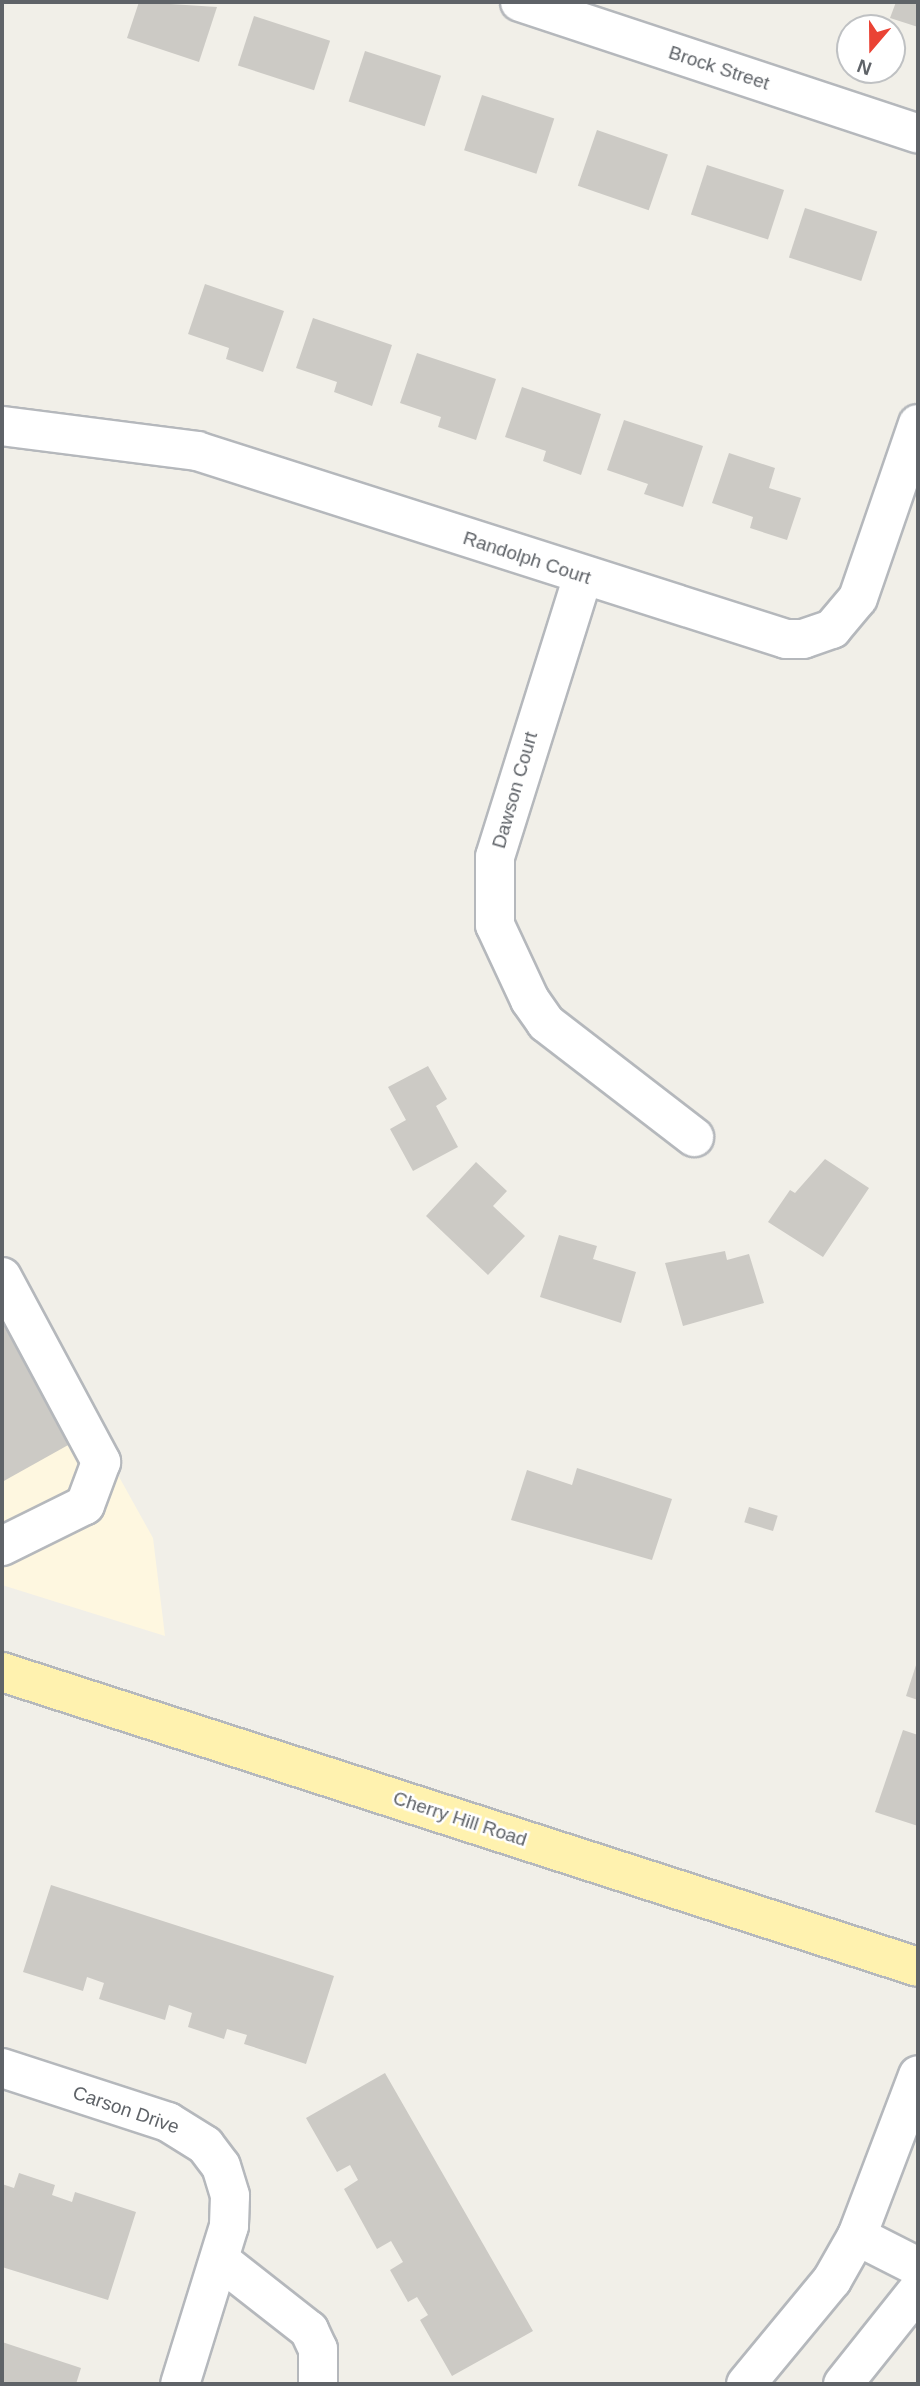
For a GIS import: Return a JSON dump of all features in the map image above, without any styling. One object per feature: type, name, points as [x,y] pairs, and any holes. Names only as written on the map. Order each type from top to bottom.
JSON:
[{"type":"main road","name":"Cherry Hill Road","points":[[2,1672],[918,1967]]},
{"type":"street","name":"Brock Street","points":[[520,2],[918,134]]},
{"type":"street","name":"Randolph Court","points":[[2,426],[197,451],[786,639],[818,635],[846,617],[858,598],[918,424]]},
{"type":"street","name":"Dawson Court","points":[[583,576],[495,857],[495,925],[530,1000],[546,1023],[694,1137]]},
{"type":"street","points":[[2,1277],[101,1462],[85,1506],[2,1546]]},
{"type":"street","name":"Carson Drive","points":[[2,2068],[168,2122],[205,2145],[222,2166],[230,2196],[221,2261],[180,2384]]},
{"type":"street","points":[[746,2384],[832,2280],[857,2236],[918,2076]]},
{"type":"street","points":[[857,2236],[918,2267]]},
{"type":"street","points":[[221,2261],[309,2330],[318,2349],[318,2384]]},
{"type":"street","points":[[843,2384],[918,2290]]},
{"type":"shaded area","points":[[2,1266],[153,1538],[165,1636],[2,1585]]},
{"type":"building","points":[[139,2],[217,7],[199,62],[127,38]]},
{"type":"building","points":[[896,2],[918,2],[918,27],[906,23],[906,14],[892,14]]},
{"type":"building","points":[[254,16],[330,41],[314,90],[238,65]]},
{"type":"building","points":[[365,51],[441,76],[425,126],[349,101]]},
{"type":"building","points":[[482,95],[554,118],[536,174],[464,150]]},
{"type":"building","points":[[597,130],[668,154],[649,210],[578,186]]},
{"type":"building","points":[[707,165],[784,190],[768,239],[691,214]]},
{"type":"building","points":[[805,208],[877,231],[861,281],[789,257]]},
{"type":"building","points":[[205,284],[284,311],[263,372],[226,359],[229,348],[188,334]]},
{"type":"building","points":[[313,318],[392,345],[372,406],[334,392],[337,382],[296,368]]},
{"type":"building","points":[[417,353],[496,379],[476,440],[438,427],[441,417],[400,403]]},
{"type":"building","points":[[522,387],[601,414],[581,475],[543,461],[546,451],[505,437]]},
{"type":"building","points":[[624,420],[703,446],[683,507],[644,494],[648,484],[607,470]]},
{"type":"building","points":[[729,453],[775,468],[769,488],[801,498],[787,540],[750,528],[753,517],[712,503]]},
{"type":"building","points":[[428,1066],[447,1099],[436,1106],[458,1147],[413,1171],[390,1129],[406,1120],[388,1087]]},
{"type":"building","points":[[825,1159],[869,1188],[823,1257],[768,1222],[790,1190],[795,1193]]},
{"type":"building","points":[[476,1162],[507,1191],[493,1206],[525,1236],[488,1275],[426,1216]]},
{"type":"building","points":[[559,1235],[597,1246],[593,1259],[636,1272],[621,1323],[540,1297]]},
{"type":"building","points":[[725,1251],[727,1260],[749,1254],[764,1303],[683,1326],[665,1263]]},
{"type":"building","points":[[2,1321],[70,1444],[2,1482]]},
{"type":"building","points":[[577,1468],[672,1499],[652,1560],[511,1520],[527,1470],[572,1485]]},
{"type":"building","points":[[749,1507],[778,1516],[773,1531],[744,1522]]},
{"type":"building","points":[[918,1659],[918,1700],[906,1696]]},
{"type":"building","points":[[903,1730],[918,1735],[918,1826],[875,1812]]},
{"type":"building","points":[[51,1885],[334,1976],[306,2064],[244,2044],[247,2035],[227,2029],[224,2039],[188,2027],[192,2013],[169,2005],[165,2020],[99,1999],[104,1983],[87,1977],[83,1991],[23,1972]]},
{"type":"building","points":[[385,2073],[533,2331],[452,2376],[420,2320],[428,2315],[417,2297],[408,2302],[390,2270],[403,2262],[391,2241],[377,2249],[344,2189],[358,2180],[350,2165],[337,2172],[306,2118]]},
{"type":"building","points":[[19,2173],[55,2185],[52,2195],[72,2202],[75,2192],[136,2212],[108,2300],[2,2267],[2,2184],[14,2188]]},
{"type":"building","points":[[2,2342],[81,2368],[76,2384],[2,2384]]}]
